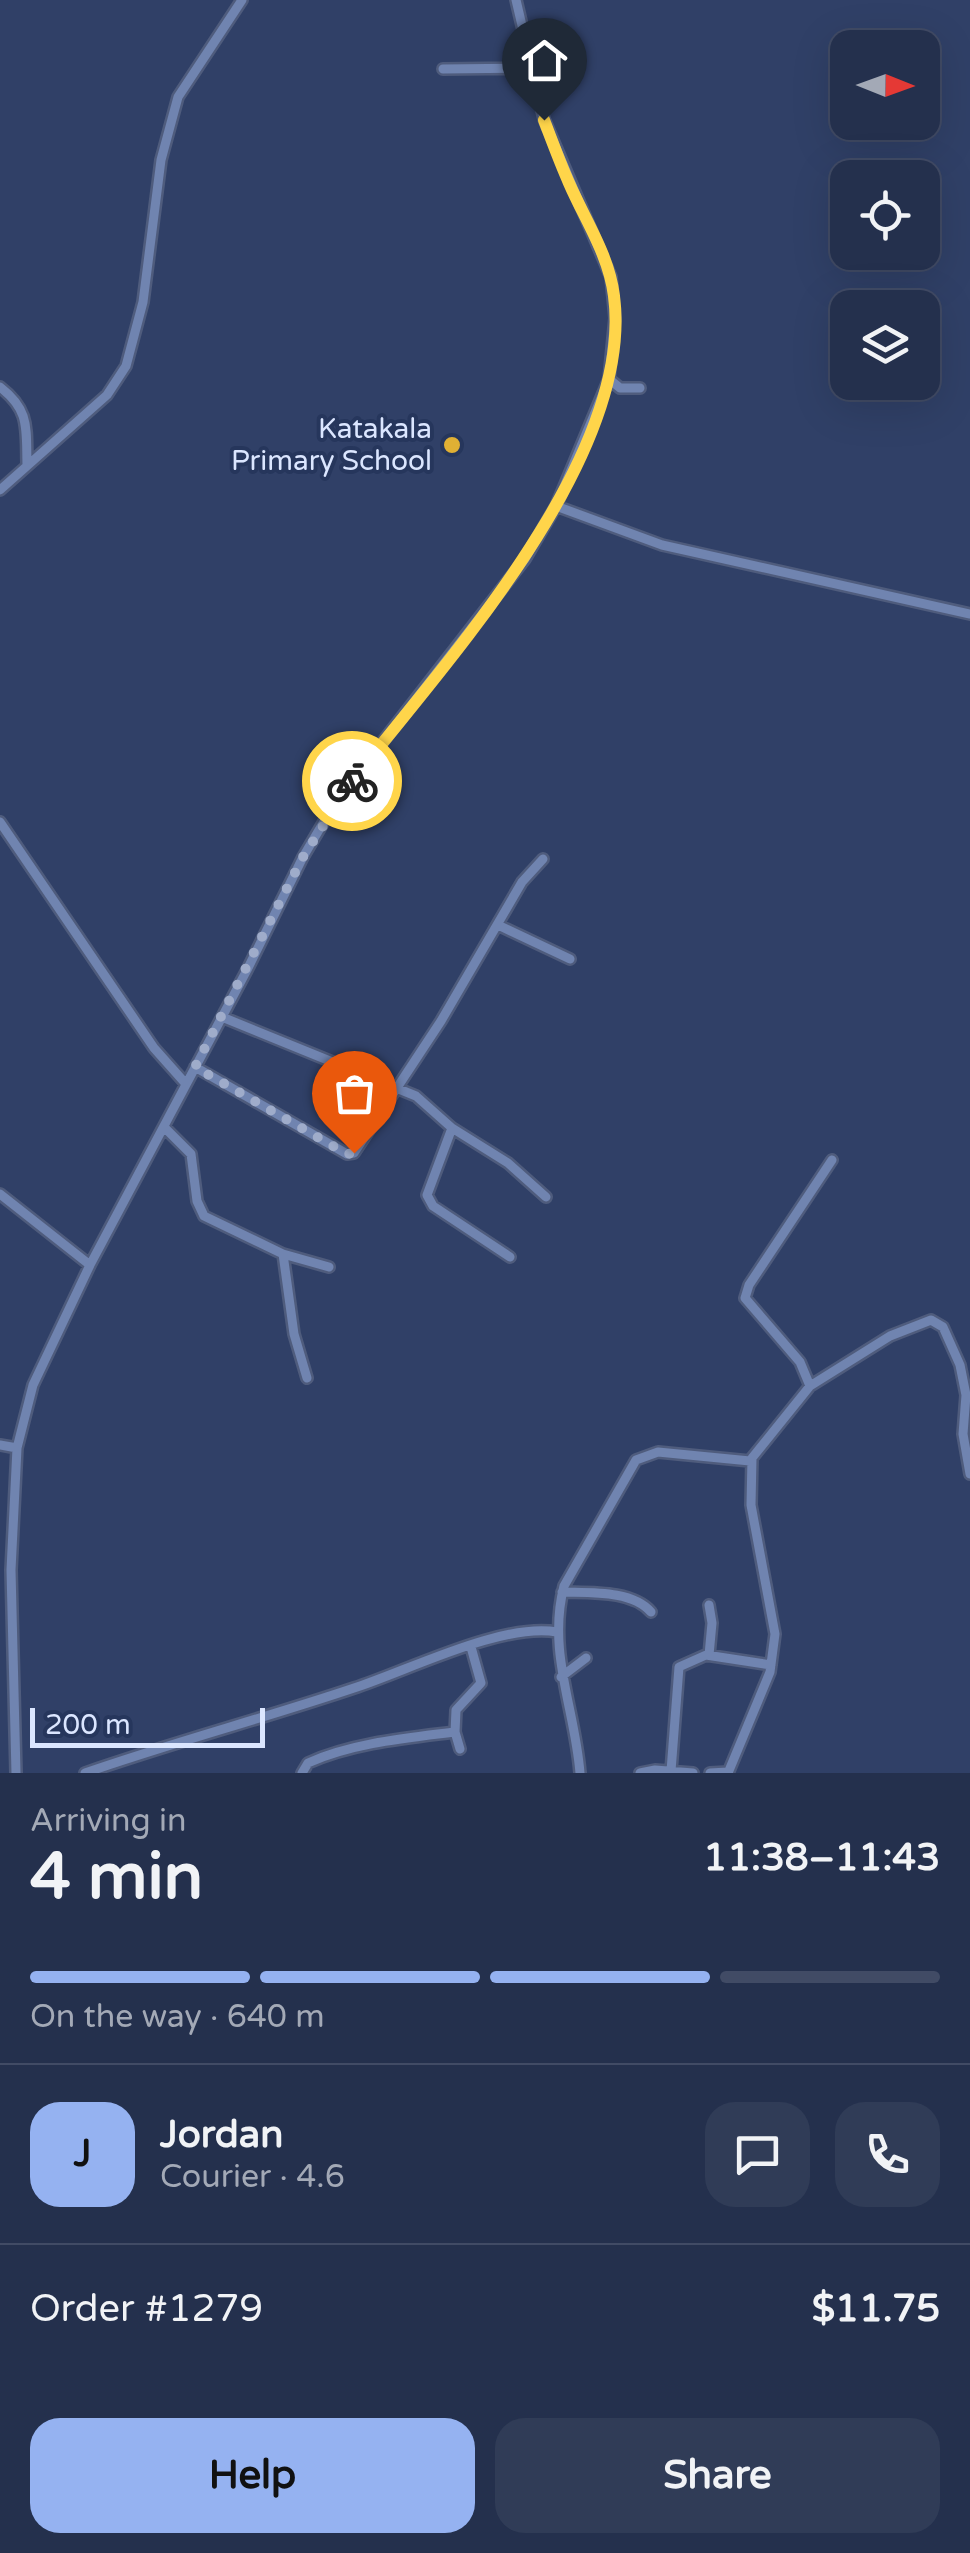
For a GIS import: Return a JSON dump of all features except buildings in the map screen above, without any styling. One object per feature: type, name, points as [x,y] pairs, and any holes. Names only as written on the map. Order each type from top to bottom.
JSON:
[{"type":"street","points":[[0,490],[107,395],[126,366],[142,302],[161,160],[178,97],[242,0]]},
{"type":"street","points":[[16,1773],[6,1608],[17,1448],[33,1385],[90,1265],[334,803],[525,559],[556,506],[609,379],[615,318],[611,277],[544,120],[516,0]]},
{"type":"street","points":[[443,69],[530,68]]},
{"type":"street","points":[[609,379],[620,388],[640,388]]},
{"type":"street","points":[[0,386],[18,400],[26,420],[27,464]]},
{"type":"street","points":[[556,506],[662,544],[970,614]]},
{"type":"street","points":[[0,822],[154,1048],[186,1084]]},
{"type":"street","points":[[195,1067],[351,1154],[441,1021],[522,882],[543,858]]},
{"type":"street","points":[[498,924],[570,959]]},
{"type":"street","points":[[222,1017],[397,1085],[416,1096],[452,1128],[508,1163],[546,1197]]},
{"type":"street","points":[[164,1127],[191,1154],[196,1201],[204,1216],[283,1254],[330,1267]]},
{"type":"street","points":[[452,1128],[427,1196],[434,1206],[510,1256]]},
{"type":"street","points":[[810,1386],[800,1362],[746,1298],[749,1285],[832,1160]]},
{"type":"street","points":[[0,1194],[90,1265]]},
{"type":"street","points":[[283,1254],[294,1334],[306,1378]]},
{"type":"street","points":[[710,1773],[728,1773],[771,1665],[775,1619],[751,1505],[750,1461],[790,1406],[810,1386],[890,1336],[931,1320],[943,1327],[960,1365],[966,1395],[963,1434],[970,1474]]},
{"type":"street","points":[[0,1445],[17,1448]]},
{"type":"street","points":[[580,1773],[578,1740],[562,1677],[557,1632],[562,1592],[636,1460],[658,1452],[750,1461]]},
{"type":"street","points":[[0,1545],[12,1547]]},
{"type":"street","points":[[562,1592],[622,1597],[643,1602],[651,1612]]},
{"type":"street","points":[[709,1605],[709,1655]]},
{"type":"street","points":[[85,1773],[471,1647],[538,1629],[557,1632]]},
{"type":"street","points":[[460,1749],[455,1732],[456,1710],[481,1683],[471,1647]]},
{"type":"street","points":[[670,1771],[679,1666],[709,1655],[771,1665]]},
{"type":"street","points":[[562,1677],[586,1658]]},
{"type":"street","points":[[0,1704],[12,1704]]},
{"type":"street","points":[[302,1773],[308,1762],[343,1750],[455,1732]]},
{"type":"street","points":[[640,1773],[693,1773]]},
{"type":"way so far","points":[[352,781],[334,803],[303,857],[195,1067],[347,1154],[354,1153]]},
{"type":"place","name":"Katakala Primary School","points":[[452,445]]},
{"type":"route","points":[[352,781],[525,559],[556,506],[609,379],[615,318],[611,277],[544,120]]}]
